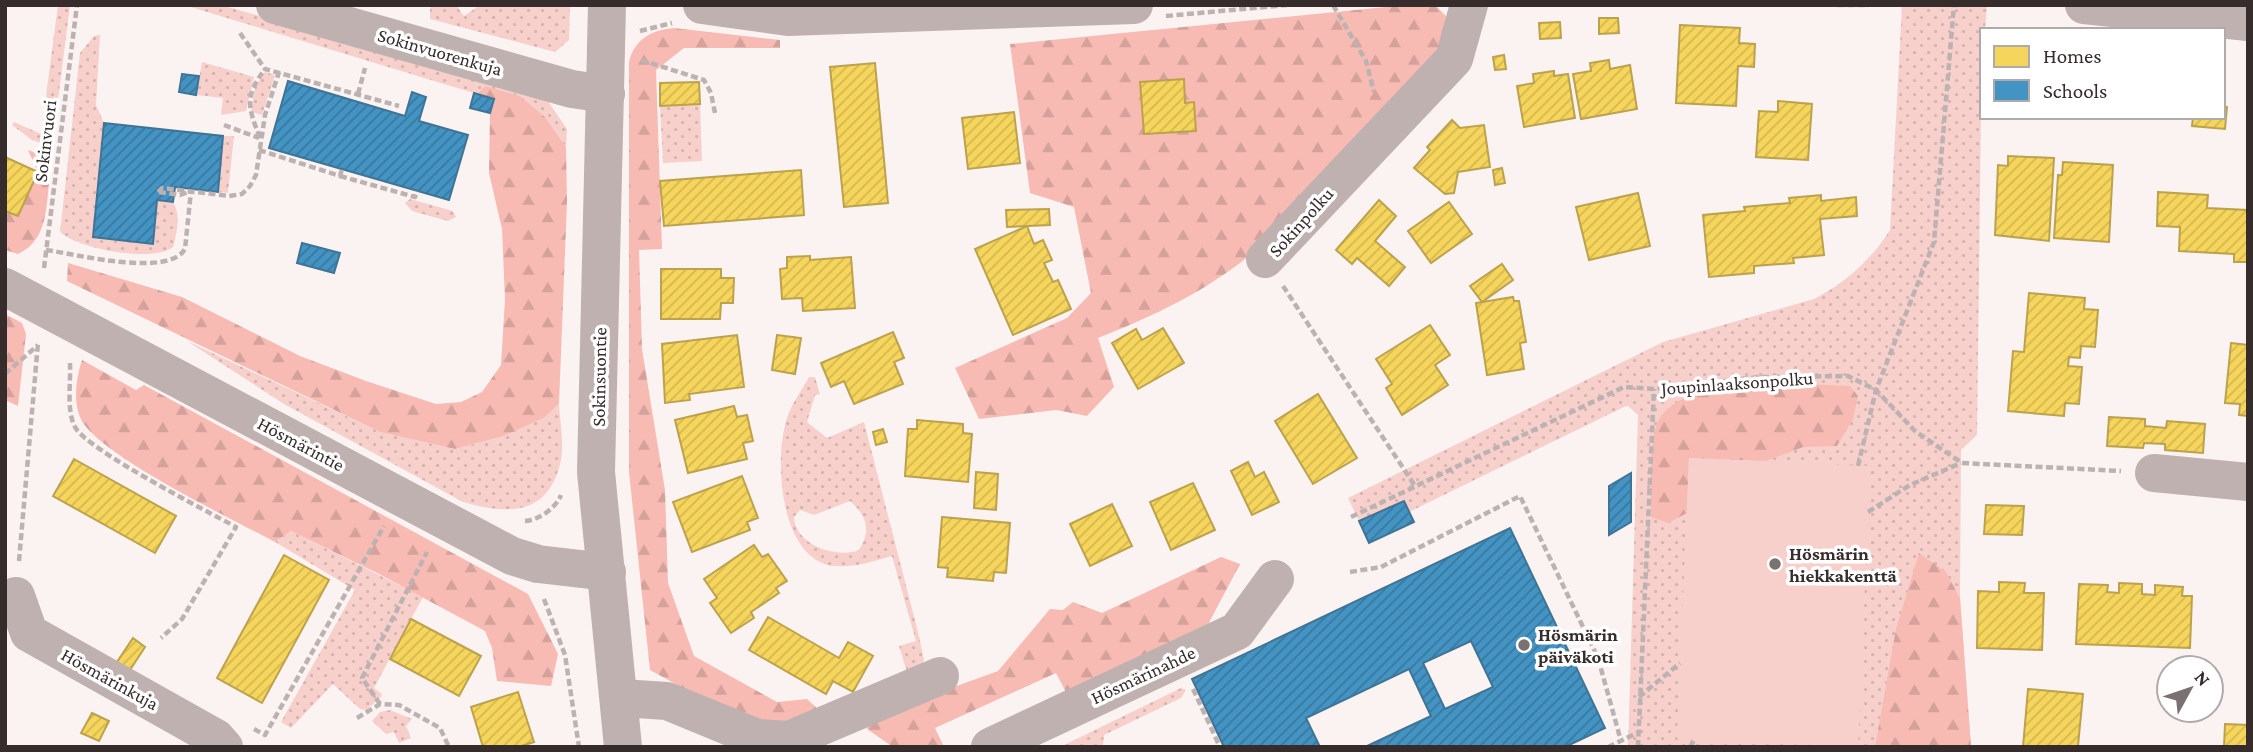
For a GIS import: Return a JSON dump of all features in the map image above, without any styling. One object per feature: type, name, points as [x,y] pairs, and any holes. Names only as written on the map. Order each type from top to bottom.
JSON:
[{"type":"street","name":"Sokinvuorenkuja","points":[[275,5],[572,89],[606,94]]},
{"type":"street","name":"Sokinsuontie","points":[[607,5],[596,472],[621,698],[623,747]]},
{"type":"street","points":[[702,5],[788,17],[1133,5]]},
{"type":"street","name":"Sokinpolku","points":[[1265,259],[1454,59],[1469,5]]},
{"type":"street","points":[[2084,5],[2248,22]]},
{"type":"street","name":"Hösmärintie","points":[[5,287],[512,556],[538,564],[607,572]]},
{"type":"street","points":[[2154,473],[2248,482]]},
{"type":"street","name":"Hösmärinahde","points":[[990,747],[1237,631],[1275,579]]},
{"type":"street","name":"Hösmärinkuja","points":[[16,596],[29,634],[216,738],[239,738]]},
{"type":"street","points":[[621,698],[667,701],[757,738],[789,740],[840,737],[940,676]]},
{"type":"path","name":"Sokinvuori","points":[[43,280],[77,5]]},
{"type":"path","points":[[1333,5],[1366,61],[1380,115],[1389,128]]},
{"type":"path","points":[[1838,5],[1869,5]]},
{"type":"path","points":[[1858,466],[1876,390],[1934,242],[1954,5]]},
{"type":"path","points":[[240,33],[265,69],[342,94],[358,95],[399,106]]},
{"type":"path","points":[[632,55],[656,67],[704,80],[711,93],[715,113]]},
{"type":"path","points":[[358,95],[365,68]]},
{"type":"path","points":[[260,138],[248,100],[265,69]]},
{"type":"path","points":[[191,191],[180,195],[158,192],[162,188],[191,191],[229,196],[242,194],[256,175],[260,138],[279,72]]},
{"type":"path","points":[[224,125],[260,138]]},
{"type":"path","points":[[259,150],[415,197],[417,191]]},
{"type":"path","points":[[340,176],[342,169]]},
{"type":"path","points":[[46,250],[137,264],[173,261],[181,257],[185,249],[191,191]]},
{"type":"path","name":"Sokinpolku","points":[[1265,259],[1415,486]]},
{"type":"path","points":[[16,596],[39,334]]},
{"type":"path","points":[[5,374],[38,344]]},
{"type":"path","points":[[70,358],[71,417],[76,430],[111,457],[236,527],[181,619],[161,638]]},
{"type":"path","name":"Joupinlaaksonpolku","points":[[1351,517],[1624,387],[1654,389],[1759,377],[1848,376],[1876,390],[1915,431],[1962,463]]},
{"type":"path","points":[[1638,747],[1638,698],[1654,389]]},
{"type":"path","points":[[1868,512],[1910,485],[1962,463],[2154,473]]},
{"type":"path","points":[[1350,572],[1381,567],[1520,496],[1598,658],[1621,741]]},
{"type":"path","points":[[239,738],[265,735],[346,598],[400,497]]},
{"type":"path","points":[[380,704],[362,678],[444,520]]},
{"type":"path","points":[[535,520],[538,564],[546,611],[565,655],[579,747]]},
{"type":"path","points":[[1638,698],[1680,663]]},
{"type":"path","points":[[1192,687],[1220,747]]},
{"type":"path","points":[[357,718],[380,704],[400,705],[440,728],[449,747]]},
{"type":"path","points":[[1608,747],[1637,733]]},
{"type":"path","points":[[1690,747],[1694,740]]},
{"type":"shaded area","points":[[58,5],[70,5],[53,140],[44,144],[32,140],[12,125],[14,122],[41,134]]},
{"type":"shaded area","points":[[184,5],[221,5],[545,97],[567,129],[566,147],[546,118],[485,86],[477,94]]},
{"type":"shaded area","points":[[433,5],[456,5],[464,16],[480,5],[570,5],[569,40],[555,52],[430,19],[430,8]]},
{"type":"shaded area","points":[[1902,5],[1987,5],[1985,28],[1980,28],[1977,435],[1961,450],[1960,598],[1971,747],[1628,747],[1638,415],[1628,406],[1409,512],[1404,501],[1359,521],[1348,498],[1663,342],[1814,299],[1856,270],[1890,230]]},
{"type":"shaded area","points":[[100,35],[96,105],[104,123],[93,237],[152,244],[157,200],[173,202],[178,218],[176,236],[173,247],[163,252],[116,252],[83,244],[60,232],[80,53],[94,36]]},
{"type":"shaded area","points":[[202,62],[254,77],[246,111],[221,115],[223,98],[196,95]]},
{"type":"shaded area","points":[[265,72],[275,75],[262,115],[251,112],[255,87]]},
{"type":"shaded area","points":[[700,104],[702,161],[663,163],[660,106]]},
{"type":"shaded area","points":[[223,136],[234,136],[228,193],[218,192]]},
{"type":"shaded area","points":[[410,199],[453,211],[456,217],[448,221],[412,211],[405,203]]},
{"type":"shaded area","points":[[187,341],[380,432],[455,449],[504,436],[544,418],[559,404],[562,453],[555,478],[547,492],[525,507],[496,509],[463,502],[284,404]]},
{"type":"shaded area","points":[[809,377],[815,377],[820,394],[815,395],[807,422],[827,438],[864,422],[919,636],[924,660],[920,668],[907,672],[899,646],[916,641],[892,556],[855,565],[826,564],[805,550],[794,533],[783,491],[782,447],[790,410]],"holes":[[[850,501],[856,506],[866,529],[859,550],[840,553],[829,551],[809,542],[796,527],[794,517],[800,510],[814,515]]]},
{"type":"shaded area","name":"Hösmärin hiekkakenttä","points":[[1689,458],[1870,466],[1858,747],[1677,739]]},
{"type":"shaded area","points":[[291,531],[423,597],[374,688],[382,694],[381,697],[366,710],[360,709],[333,684],[291,728],[281,722],[355,590],[275,542]]},
{"type":"shaded area","points":[[1181,688],[1186,690],[1181,698],[1104,735],[1103,746],[1060,747]]},
{"type":"shaded area","points":[[390,710],[412,719],[406,726],[411,738],[399,743],[394,732],[386,734],[372,721],[380,712]]},
{"type":"green space","points":[[1406,5],[1435,5],[1448,18],[1444,47],[1255,251],[1200,290],[1098,338],[1114,387],[1087,416],[1056,410],[979,419],[955,368],[1067,318],[1091,293],[1074,207],[1030,193],[1010,44]]},
{"type":"green space","points":[[674,28],[780,40],[780,48],[684,48],[656,70],[662,249],[639,250],[642,349],[665,490],[668,583],[694,656],[777,702],[807,699],[820,711],[766,731],[650,670],[629,472],[629,62],[639,42],[658,31]]},
{"type":"green space","points":[[485,86],[520,96],[546,118],[566,147],[567,201],[559,404],[544,418],[504,436],[455,449],[380,432],[67,281],[68,263],[182,297],[300,356],[366,381],[436,404],[461,402],[482,392],[501,365],[505,299],[502,229],[489,173],[490,113],[494,100],[477,94]]},
{"type":"green space","points":[[28,150],[44,156],[50,173],[41,230],[36,240],[18,254],[5,250],[5,211],[18,216],[38,172]]},
{"type":"green space","points":[[5,314],[22,323],[26,334],[18,406],[5,400]]},
{"type":"green space","points":[[82,360],[136,390],[144,385],[528,594],[558,654],[551,686],[497,681],[492,648],[485,631],[291,531],[275,542],[143,471],[118,454],[97,438],[80,416],[76,392]]},
{"type":"green space","points":[[1759,382],[1850,386],[1858,396],[1853,419],[1837,446],[1803,447],[1766,461],[1689,458],[1687,513],[1668,523],[1651,517],[1654,433],[1664,413],[1674,404],[1702,392]]},
{"type":"green space","points":[[1919,553],[1946,572],[1960,598],[1971,747],[1875,747],[1896,629]]},
{"type":"green space","points":[[1221,557],[1240,564],[1204,632],[1068,696],[1056,673],[935,728],[944,747],[893,747],[867,729],[868,725],[918,700],[998,671],[1050,609],[1063,610],[1073,602],[1102,613]]},
{"type":"building: Homes","points":[[1599,18],[1618,18],[1619,33],[1599,34]]},
{"type":"building: Homes","points":[[1560,22],[1561,38],[1540,39],[1539,23]]},
{"type":"building: Homes","points":[[1680,25],[1740,28],[1739,43],[1755,44],[1754,67],[1738,66],[1736,106],[1676,103]]},
{"type":"building: Homes","points":[[1504,55],[1506,69],[1495,70],[1493,57]]},
{"type":"building: Homes","points":[[1609,60],[1610,69],[1630,65],[1637,109],[1581,119],[1573,74],[1591,71],[1590,63]]},
{"type":"building: Homes","points":[[875,63],[888,203],[844,207],[830,67]]},
{"type":"building: Homes","points":[[1554,71],[1554,76],[1568,74],[1575,118],[1524,127],[1517,86],[1534,83],[1533,74]]},
{"type":"building: Homes","points":[[1184,79],[1185,103],[1194,102],[1196,131],[1144,134],[1140,82]]},
{"type":"building: Homes","points":[[699,82],[700,104],[660,106],[660,83]]},
{"type":"building: Homes","points":[[1778,101],[1812,104],[1808,160],[1756,157],[1759,111],[1778,112]]},
{"type":"building: Homes","points":[[2227,107],[2225,129],[2192,126],[2193,119],[2225,119]]},
{"type":"building: Homes","points":[[1014,112],[1020,163],[968,169],[962,118]]},
{"type":"building: Homes","points":[[1452,120],[1460,128],[1484,125],[1490,167],[1458,172],[1454,193],[1445,194],[1414,168],[1430,150],[1427,147]]},
{"type":"building: Homes","points":[[2008,156],[2054,158],[2049,241],[1995,235],[1998,165],[2008,166]]},
{"type":"building: Homes","points":[[5,157],[38,172],[18,216],[5,211]]},
{"type":"building: Homes","points":[[2063,162],[2113,165],[2109,242],[2054,238],[2058,175],[2062,175]]},
{"type":"building: Homes","points":[[1502,168],[1505,183],[1495,185],[1493,170]]},
{"type":"building: Homes","points":[[801,170],[804,215],[664,226],[660,181]]},
{"type":"building: Homes","points":[[2158,192],[2208,195],[2207,208],[2248,210],[2248,262],[2234,262],[2234,254],[2179,251],[2180,227],[2157,226]]},
{"type":"building: Homes","points":[[1638,193],[1650,246],[1589,260],[1576,207]]},
{"type":"building: Homes","points":[[1821,195],[1821,201],[1856,197],[1857,216],[1820,219],[1824,255],[1793,258],[1794,263],[1754,266],[1754,273],[1709,277],[1703,215],[1745,211],[1744,207],[1790,203],[1789,198]]},
{"type":"building: Homes","points":[[1379,200],[1396,216],[1375,241],[1405,267],[1389,286],[1357,258],[1352,264],[1336,250]]},
{"type":"building: Homes","points":[[1449,202],[1472,234],[1431,263],[1408,231]]},
{"type":"building: Homes","points":[[1049,209],[1050,225],[1007,227],[1006,210]]},
{"type":"building: Homes","points":[[1027,226],[1034,244],[1043,240],[1052,260],[1044,263],[1053,282],[1058,280],[1071,309],[1013,335],[975,249]]},
{"type":"building: Homes","points":[[810,256],[810,260],[851,257],[855,308],[803,311],[802,298],[782,299],[780,269],[787,268],[787,257]]},
{"type":"building: Homes","points":[[1502,264],[1513,280],[1482,302],[1470,286]]},
{"type":"building: Homes","points":[[661,269],[721,269],[721,278],[734,278],[733,303],[721,303],[720,319],[661,319]]},
{"type":"building: Homes","points":[[2029,293],[2085,298],[2084,309],[2098,310],[2095,347],[2081,346],[2080,358],[2069,357],[2068,366],[2082,367],[2079,404],[2065,403],[2064,416],[2008,411],[2013,351],[2024,352]]},
{"type":"building: Homes","points":[[1513,297],[1514,301],[1519,301],[1526,342],[1520,343],[1524,369],[1487,375],[1476,303]]},
{"type":"building: Homes","points":[[1430,325],[1450,355],[1435,365],[1448,385],[1402,415],[1386,388],[1392,384],[1376,359]]},
{"type":"building: Homes","points":[[1163,328],[1184,363],[1138,389],[1112,343],[1136,329],[1142,340]]},
{"type":"building: Homes","points":[[893,332],[904,358],[894,362],[903,384],[854,404],[844,381],[831,387],[821,363]]},
{"type":"building: Homes","points":[[737,335],[744,387],[689,394],[690,400],[665,403],[662,344]]},
{"type":"building: Homes","points":[[777,335],[801,338],[795,374],[772,370]]},
{"type":"building: Homes","points":[[2231,343],[2248,345],[2248,416],[2239,415],[2240,404],[2225,403]]},
{"type":"building: Homes","points":[[1318,394],[1357,458],[1313,484],[1275,421]]},
{"type":"building: Homes","points":[[734,406],[737,417],[747,415],[753,441],[743,443],[747,459],[688,473],[675,420]]},
{"type":"building: Homes","points":[[2109,417],[2145,419],[2145,426],[2166,428],[2167,421],[2205,424],[2203,453],[2165,450],[2165,444],[2144,443],[2143,448],[2107,446]]},
{"type":"building: Homes","points":[[917,420],[963,424],[963,433],[972,434],[968,482],[905,476],[908,429],[917,429]]},
{"type":"building: Homes","points":[[883,429],[887,442],[876,445],[873,432]]},
{"type":"building: Homes","points":[[74,459],[176,516],[155,553],[53,496]]},
{"type":"building: Homes","points":[[1248,462],[1255,477],[1264,472],[1279,502],[1252,515],[1231,471]]},
{"type":"building: Homes","points":[[976,472],[998,474],[996,510],[974,508]]},
{"type":"building: Homes","points":[[742,476],[758,518],[747,522],[750,530],[692,552],[673,502]]},
{"type":"building: Homes","points":[[1193,483],[1215,530],[1171,550],[1150,502]]},
{"type":"building: Homes","points":[[1112,504],[1132,546],[1090,566],[1070,524]]},
{"type":"building: Homes","points":[[1986,505],[2024,506],[2022,535],[1984,534]]},
{"type":"building: Homes","points":[[942,517],[1010,523],[1006,573],[994,572],[993,581],[947,577],[948,568],[938,567]]},
{"type":"building: Homes","points":[[754,545],[762,557],[768,554],[787,581],[776,588],[779,593],[751,612],[754,618],[731,633],[710,603],[717,598],[704,579]]},
{"type":"building: Homes","points":[[284,555],[329,580],[262,703],[217,678]]},
{"type":"building: Homes","points":[[1999,582],[2025,583],[2024,593],[2044,593],[2042,650],[1977,648],[1978,591],[1999,592]]},
{"type":"building: Homes","points":[[2119,583],[2142,584],[2142,594],[2155,595],[2155,585],[2183,587],[2182,596],[2192,596],[2190,648],[2076,644],[2079,584],[2108,585],[2107,592],[2119,593]]},
{"type":"building: Homes","points":[[768,617],[839,658],[848,642],[873,656],[853,692],[833,681],[826,694],[749,650]]},
{"type":"building: Homes","points":[[411,619],[481,656],[459,696],[390,659]]},
{"type":"building: Homes","points":[[133,638],[145,647],[130,670],[117,662]]},
{"type":"building: Homes","points":[[2028,689],[2083,694],[2078,746],[2082,747],[2023,747]]},
{"type":"building: Homes","points":[[518,692],[534,742],[518,747],[483,747],[471,707]]},
{"type":"building: Homes","points":[[92,713],[109,721],[99,741],[81,733]]},
{"type":"building: Homes","points":[[2225,724],[2248,725],[2248,747],[2224,747]]},
{"type":"building: Schools","points":[[182,74],[199,76],[196,95],[179,92]]},
{"type":"building: Schools","points":[[288,81],[405,116],[412,92],[426,97],[419,121],[468,135],[449,200],[269,148]]},
{"type":"building: Schools","points":[[474,93],[494,99],[490,113],[470,108]]},
{"type":"building: Schools","points":[[104,123],[223,136],[218,192],[175,187],[173,202],[157,200],[153,244],[93,237]]},
{"type":"building: Schools","points":[[302,243],[340,253],[334,273],[297,263]]},
{"type":"building: Schools","points":[[1631,473],[1631,522],[1609,535],[1609,486]]},
{"type":"building: Schools","points":[[1404,501],[1414,522],[1369,543],[1359,521]]},
{"type":"building: Schools","points":[[1510,528],[1605,728],[1565,747],[1365,747],[1431,716],[1409,669],[1306,718],[1320,747],[1224,747],[1192,679]],"holes":[[[1471,641],[1493,687],[1445,709],[1423,663]]]},
{"type":"place","name":"Hösmärin hiekkakenttä","points":[[1775,564]]},
{"type":"place","name":"Hösmärin päiväkoti","points":[[1524,645]]}]
